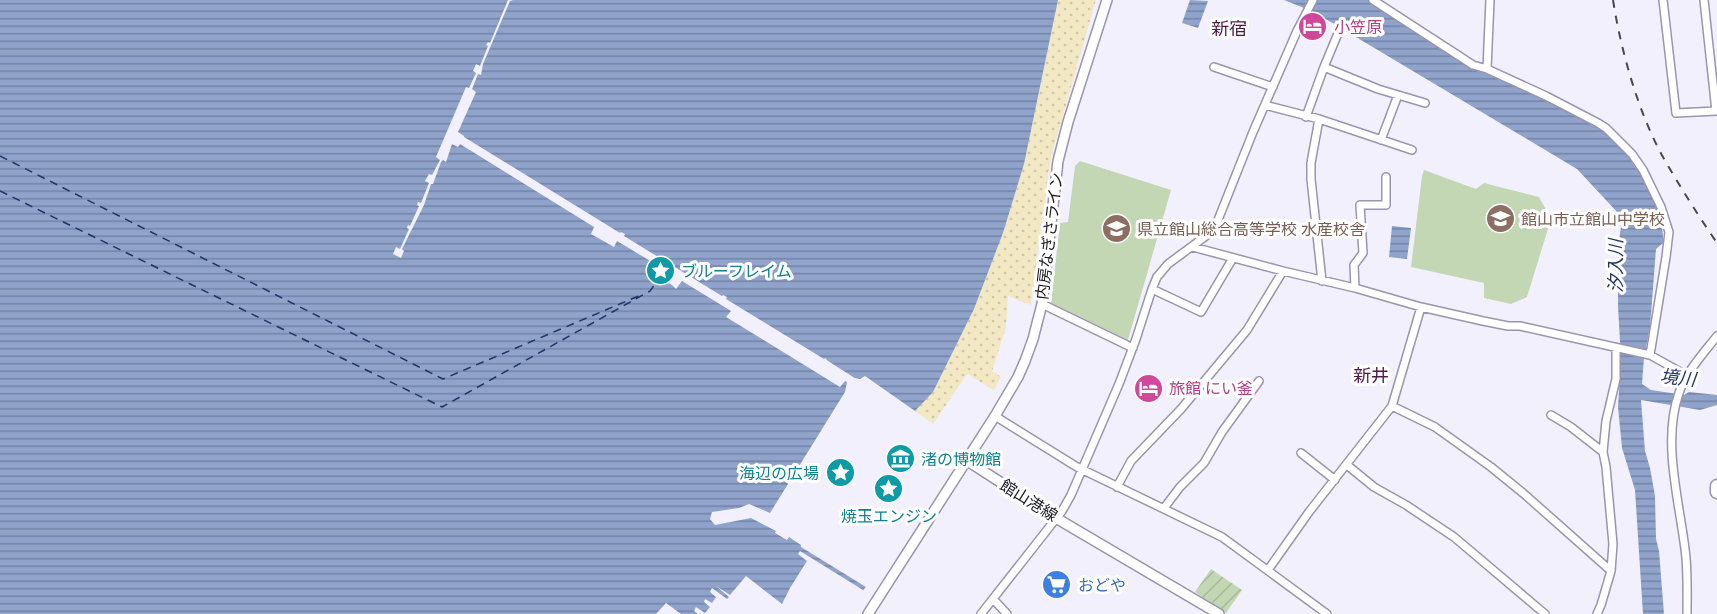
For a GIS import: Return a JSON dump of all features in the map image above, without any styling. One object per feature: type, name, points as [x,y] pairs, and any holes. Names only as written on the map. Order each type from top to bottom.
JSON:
[{"type":"highway","points":[[1717,486],[1717,492]]},
{"type":"street","name":"内房なぎさライン","points":[[966,460],[1018,377],[1033,339],[1042,304],[1058,161],[1107,0]]},
{"type":"street","points":[[981,614],[1056,518],[1071,495],[1133,348],[1152,289],[1168,264],[1214,230],[1237,170],[1313,0]]},
{"type":"street","points":[[1373,0],[1473,65],[1546,96],[1598,123],[1632,154],[1643,170],[1661,207],[1669,232],[1649,354]]},
{"type":"street","points":[[1487,69],[1490,0]]},
{"type":"street","points":[[1664,0],[1676,113],[1717,111],[1704,0]]},
{"type":"street","points":[[1306,117],[1340,31]]},
{"type":"street","points":[[1214,67],[1273,87]]},
{"type":"street","points":[[1324,67],[1425,103]]},
{"type":"street","points":[[1381,140],[1398,95]]},
{"type":"street","points":[[1265,105],[1319,119],[1412,150]]},
{"type":"street","points":[[1319,119],[1311,163],[1311,179],[1322,281]]},
{"type":"street","points":[[1355,288],[1354,265],[1362,253],[1360,206],[1386,205],[1386,177]]},
{"type":"street","points":[[1193,247],[1421,307],[1649,354],[1686,375]]},
{"type":"street","points":[[1152,289],[1201,312],[1233,258]]},
{"type":"street","points":[[1117,487],[1131,461],[1181,409],[1248,330],[1283,271]]},
{"type":"street","points":[[1042,304],[1133,348]]},
{"type":"street","points":[[1268,570],[1309,512],[1392,406],[1421,307]]},
{"type":"street","points":[[1687,614],[1686,552],[1673,459],[1672,429],[1675,405],[1686,375],[1717,336]]},
{"type":"street","points":[[1597,614],[1611,572],[1613,544],[1603,452],[1606,421],[1616,379],[1618,348]]},
{"type":"street","points":[[1164,508],[1180,487],[1204,463],[1222,432],[1259,381]]},
{"type":"street","points":[[1392,406],[1435,427],[1491,467],[1523,492],[1611,572]]},
{"type":"street","points":[[1551,415],[1571,427],[1603,452]]},
{"type":"street","points":[[995,416],[1077,467],[1222,537],[1327,614]]},
{"type":"street","points":[[1301,453],[1335,480]]},
{"type":"street","points":[[868,614],[966,460]]},
{"type":"street","name":"館山港線","points":[[966,460],[1056,518],[1219,614]]},
{"type":"street","points":[[1347,465],[1374,487],[1406,504],[1454,537],[1545,614]]},
{"type":"street","points":[[993,599],[1007,614]]},
{"type":"green space","points":[[1080,161],[1171,190],[1128,340],[1051,303],[1060,223],[1068,222],[1075,166]]},
{"type":"green space","points":[[1424,170],[1476,189],[1484,183],[1539,197],[1551,219],[1527,297],[1511,304],[1484,298],[1484,283],[1411,267]]},
{"type":"green space","points":[[1211,569],[1242,590],[1226,613],[1195,592]]},
{"type":"sand","points":[[1058,0],[1096,0],[1051,157],[1031,305],[1008,296],[1006,327],[992,371],[1001,377],[994,390],[967,374],[933,424],[915,411],[933,392],[974,309],[1003,233],[1024,164]]},
{"type":"water","points":[[0,0],[1058,0],[1024,164],[1003,233],[974,309],[933,392],[915,411],[865,376],[847,382],[845,392],[770,513],[749,504],[712,512],[710,519],[715,525],[751,518],[776,531],[775,533],[787,540],[789,537],[801,547],[866,587],[863,590],[800,551],[798,554],[807,561],[782,604],[746,576],[730,595],[716,586],[729,597],[727,599],[712,588],[710,592],[716,597],[712,603],[705,599],[704,602],[710,607],[705,613],[696,607],[694,611],[698,614],[681,614],[666,603],[656,614],[0,614]]},
{"type":"water","points":[[1190,0],[1208,1],[1198,28],[1182,23]]},
{"type":"water","points":[[1284,0],[1368,0],[1477,71],[1509,83],[1593,124],[1620,145],[1648,183],[1659,213],[1663,243],[1656,249],[1650,327],[1642,384],[1651,390],[1684,395],[1689,392],[1717,395],[1717,405],[1700,410],[1641,400],[1645,451],[1655,496],[1656,539],[1664,614],[1643,614],[1635,490],[1622,448],[1618,407],[1621,358],[1618,247],[1621,227],[1618,213],[1577,169],[1314,12]]},
{"type":"water","points":[[1392,226],[1411,228],[1407,259],[1389,257]]},
{"type":"pier","points":[[508,0],[513,0],[510,1],[483,64],[481,75],[478,74],[472,89],[476,92],[458,132],[861,382],[855,381],[850,384],[845,381],[840,387],[726,317],[731,311],[682,281],[676,289],[652,273],[657,265],[617,241],[614,247],[591,234],[594,227],[460,144],[458,147],[452,144],[446,162],[443,160],[441,162],[424,205],[402,249],[404,251],[401,258],[393,254],[396,247],[400,249],[409,229],[408,225],[410,226],[419,206],[418,202],[421,203],[429,183],[425,181],[429,174],[432,175],[440,160],[436,157],[466,87],[469,88],[476,73],[473,71],[476,64],[480,66],[488,46],[486,45],[490,43]]},
{"type":"ferry route","points":[[0,156],[443,379],[641,295]]},
{"type":"ferry route","points":[[0,191],[442,407],[650,291],[662,275]]},
{"type":"railway","points":[[1613,0],[1626,60],[1646,121],[1669,168],[1717,243]]},
{"type":"place","name":"小笠原","points":[[1313,27]]},
{"type":"place","name":"館山市立館山中学校","points":[[1500,219]]},
{"type":"place","name":"県立館山総合高等学校 水産校舎","points":[[1116,229]]},
{"type":"place","name":"ブルーフレイム","points":[[660,271]]},
{"type":"place","name":"旅館 にい釜","points":[[1148,388]]},
{"type":"place","name":"渚の博物館","points":[[900,459]]},
{"type":"place","name":"海辺の広場","points":[[840,473]]},
{"type":"place","name":"焼玉エンジン","points":[[889,488]]},
{"type":"place","name":"おどや","points":[[1057,585]]},
{"type":"district","name":"新宿","points":[[1229,29]]},
{"type":"district","name":"新井","points":[[1371,376]]},
{"type":"water label","name":"汐入川","points":[[1616,266]]},
{"type":"water label","name":"境川","points":[[1678,378]]}]
